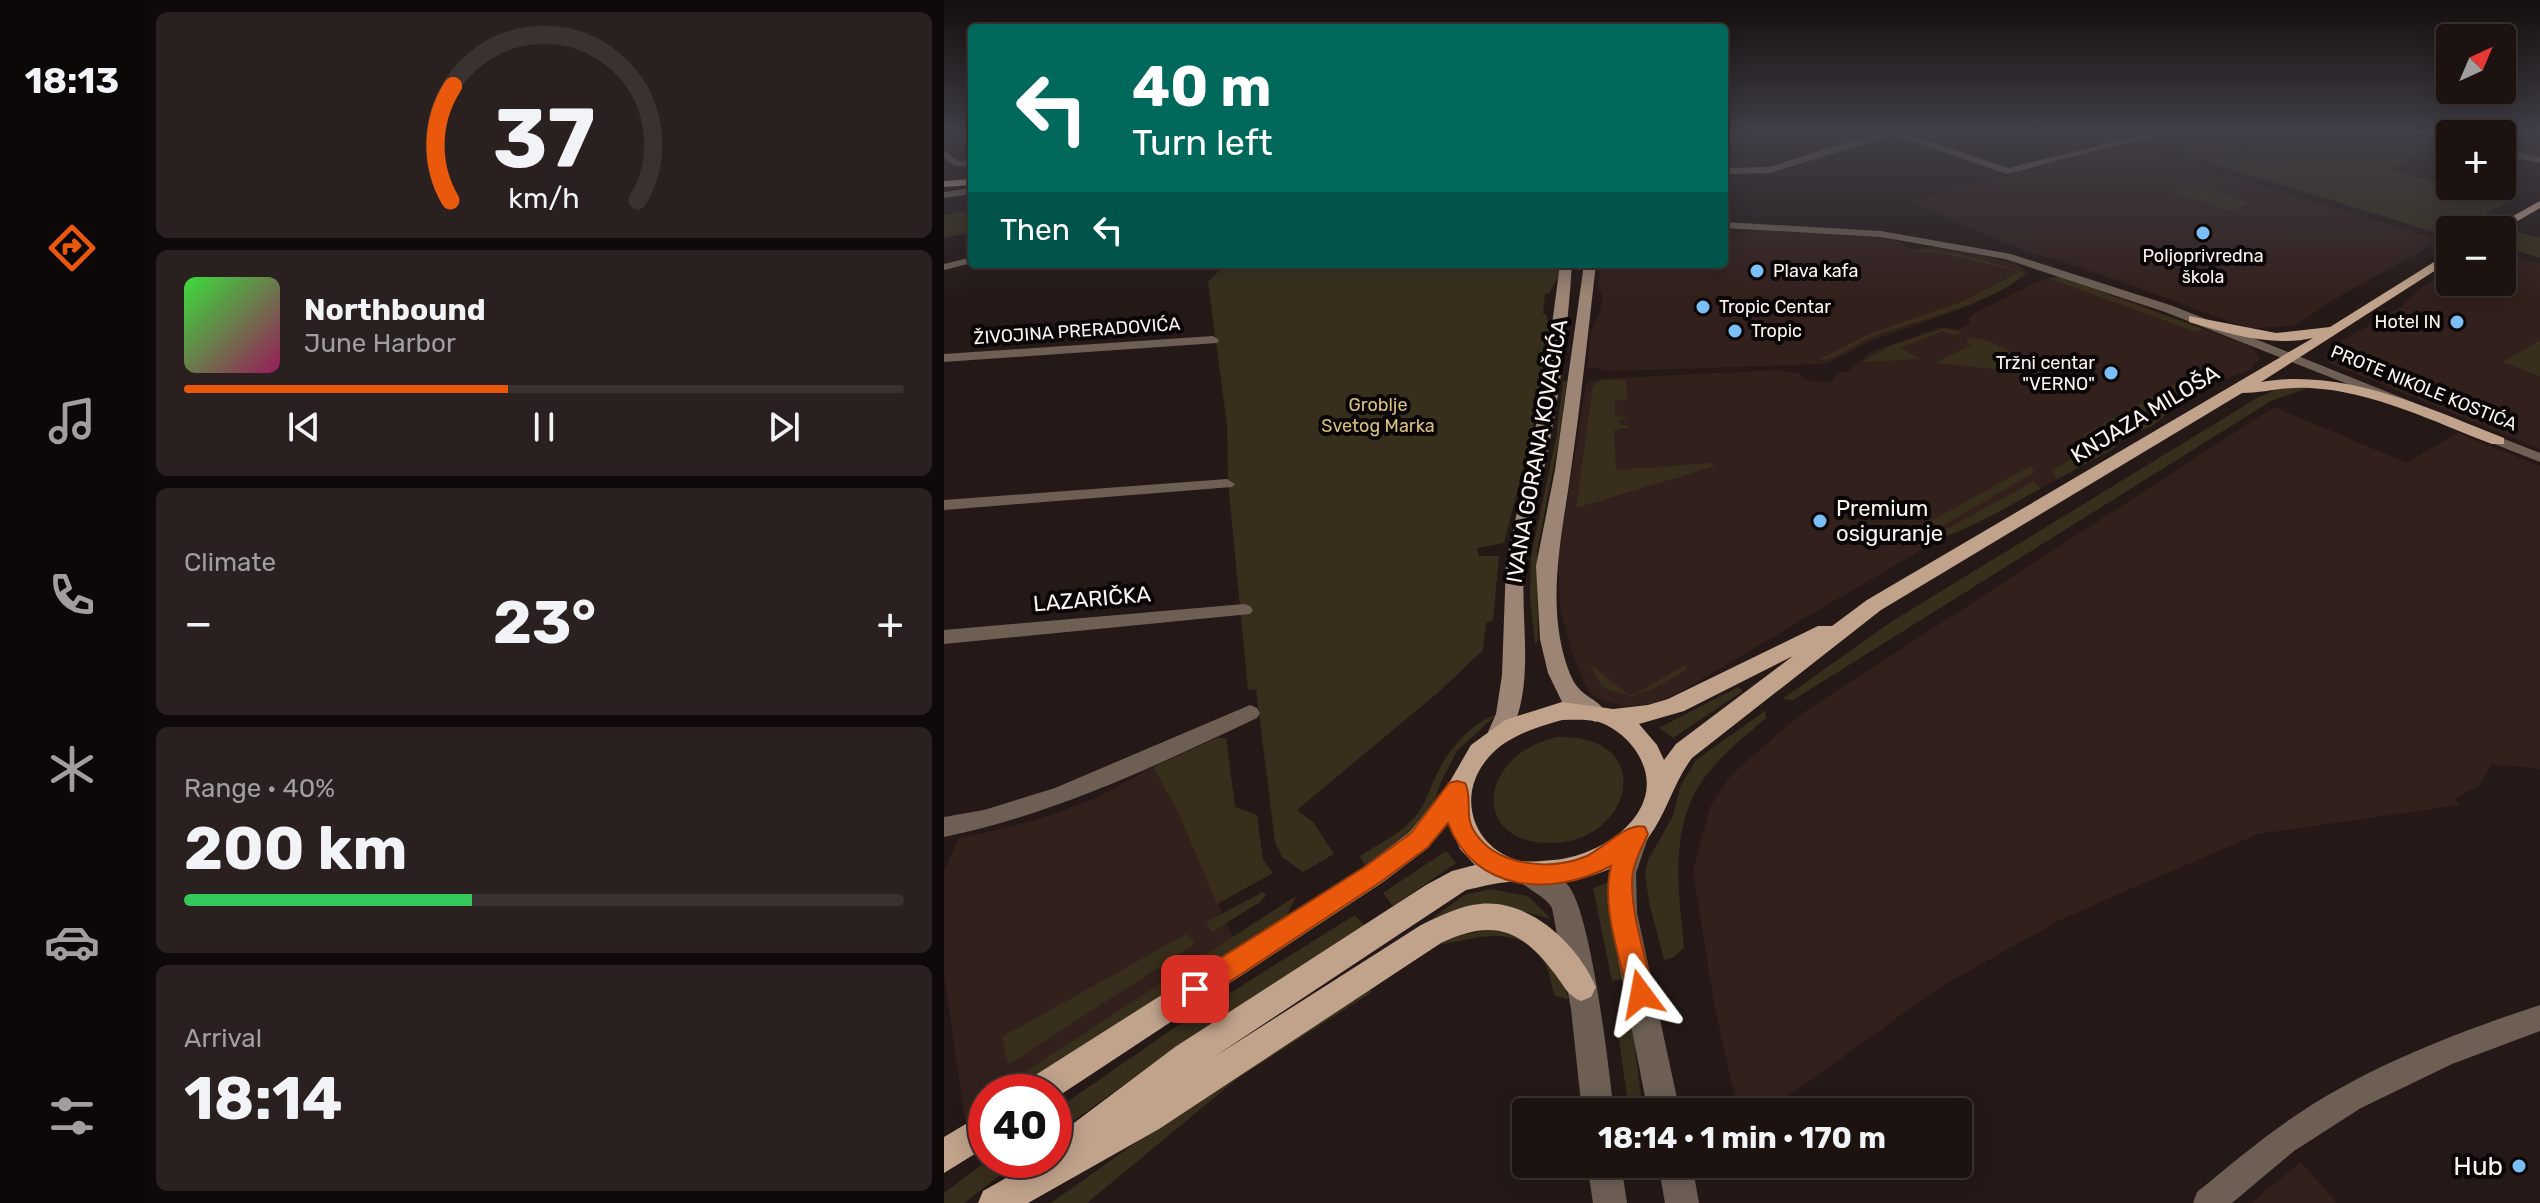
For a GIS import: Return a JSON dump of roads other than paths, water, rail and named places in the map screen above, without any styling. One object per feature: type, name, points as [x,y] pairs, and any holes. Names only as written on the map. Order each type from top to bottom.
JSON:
[{"type":"main road","points":[[2516,218],[2540,204]]},
{"type":"main road","name":"KNJAZA MILOŠA","points":[[1603,715],[1648,714],[1676,705],[1864,612],[2293,357],[2436,265]]},
{"type":"main road","name":"IVANA GORANA KOVAČIĆA","points":[[1500,732],[1508,715],[1513,689],[1511,645],[1516,555],[1554,376],[1566,268]]},
{"type":"main road","name":"IVANA GORANA KOVAČIĆA","points":[[1589,268],[1563,470],[1546,566],[1550,639],[1559,673],[1571,698],[1603,715]]},
{"type":"main road","points":[[2194,319],[2251,334],[2283,338],[2318,333],[2341,324]]},
{"type":"main road","points":[[2226,395],[2292,382],[2339,385],[2498,441]]},
{"type":"main road","name":"KNJAZA MILOŠA","points":[[1657,797],[1670,769],[1684,751],[1864,612]]},
{"type":"main road","points":[[1065,1074],[1419,840],[1439,818],[1457,790],[1465,768],[1480,748],[1500,732],[1540,715],[1562,711],[1603,715],[1633,730],[1649,749],[1658,772],[1653,810],[1637,834],[1615,853],[1589,867],[1559,874],[1519,872],[1461,879],[1435,893],[1186,1058],[1072,1144]]},
{"type":"main road","points":[[1457,790],[1456,815],[1465,838],[1484,857],[1519,872]]},
{"type":"main road","points":[[995,1203],[1148,1118],[1431,934],[1463,919],[1502,918],[1525,924],[1549,941],[1581,987]]},
{"type":"main road","points":[[944,1157],[968,1140]]},
{"type":"main road","points":[[995,1203],[1027,1178]]},
{"type":"street","points":[[944,195],[968,192]]},
{"type":"street","name":"PROTE NIKOLE KOSTIĆA","points":[[1728,225],[1843,230],[1977,249],[2048,267],[2293,357],[2540,458]]},
{"type":"street","points":[[944,267],[968,261]]},
{"type":"street","name":"ŽIVOJINA PRERADOVIĆA","points":[[944,358],[1213,340]]},
{"type":"street","points":[[944,505],[1227,484]]},
{"type":"street","name":"LAZARIČKA","points":[[944,637],[1244,610]]},
{"type":"street","points":[[944,827],[990,820],[1028,807],[1101,779],[1250,713]]},
{"type":"street","points":[[1637,834],[1625,858],[1620,880],[1623,913],[1661,1098]]},
{"type":"street","points":[[1519,872],[1557,892],[1565,905],[1581,987],[1596,1098]]},
{"type":"street","points":[[2208,1203],[2295,1132],[2361,1095],[2468,1041],[2540,1018]]},
{"type":"street","points":[[1606,1178],[1610,1203]]},
{"type":"street","points":[[1678,1178],[1682,1203]]},
{"type":"place","name":"Poljoprivredna škola","points":[[2203,233]]},
{"type":"place","name":"Plava kafa","points":[[1757,271]]},
{"type":"place","name":"Tropic Centar","points":[[1703,307]]},
{"type":"place","name":"Hotel IN","points":[[2457,322]]},
{"type":"place","name":"Tropic","points":[[1735,331]]},
{"type":"place","name":"Tržni centar \"VERNO\"","points":[[2111,373]]},
{"type":"place","name":"Premium osiguranje","points":[[1820,521]]},
{"type":"place","name":"Hub","points":[[2519,1166]]},
{"type":"park label","name":"Groblje Svetog Marka","points":[[1378,415]]}]
